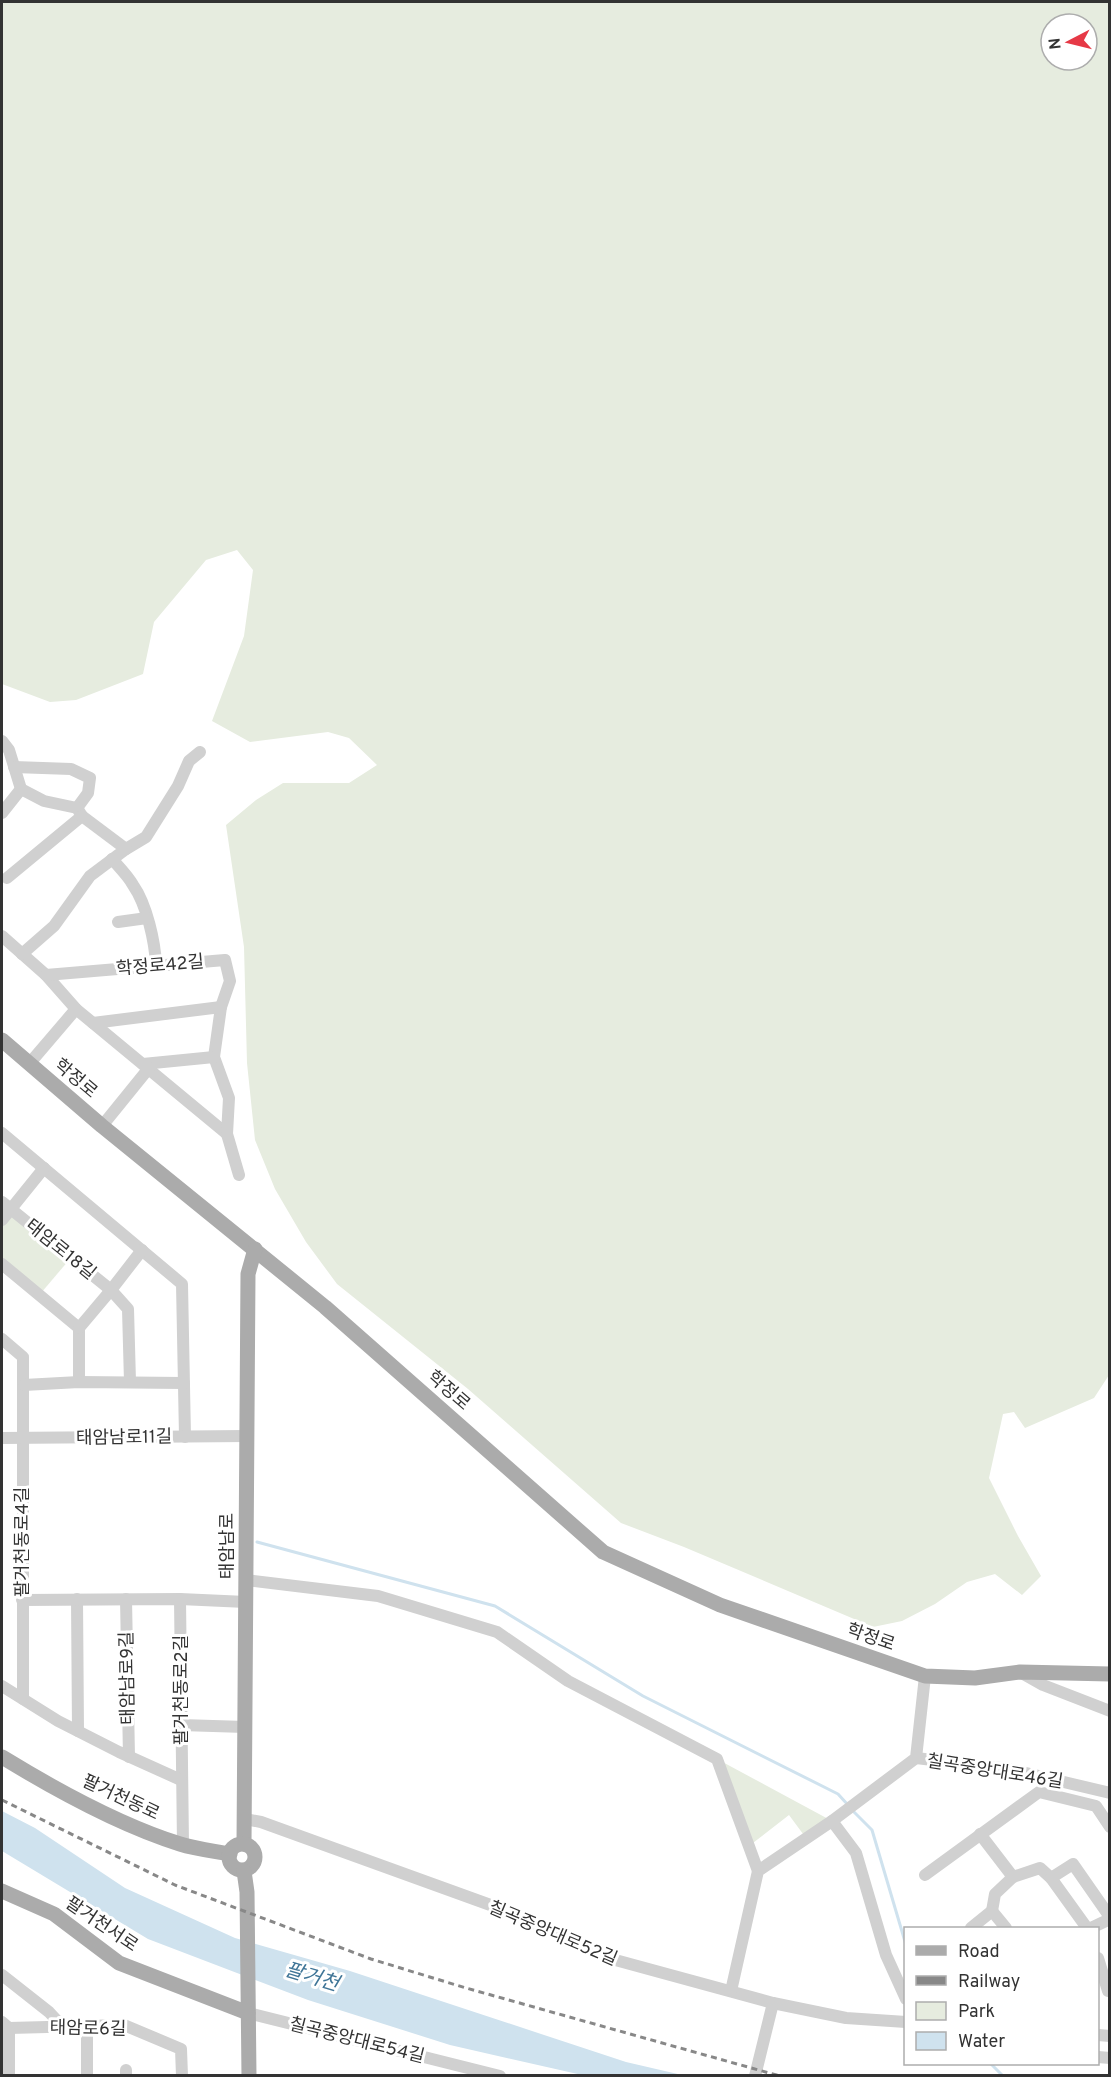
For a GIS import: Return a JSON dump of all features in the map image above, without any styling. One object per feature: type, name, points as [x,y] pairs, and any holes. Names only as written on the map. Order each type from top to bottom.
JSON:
[{"type":"main road","name":"학정로","points":[[2,1040],[102,1125],[325,1307],[603,1552],[720,1605],[925,1676],[975,1678],[1020,1672],[1110,1674]]},
{"type":"main road","name":"태암남로","points":[[244,1844],[248,1274],[255,1249]]},
{"type":"main road","name":"팔거천동로","points":[[2,1757],[34,1776],[147,1833],[183,1845],[230,1854]]},
{"type":"main road","points":[[244,1844],[251,1848],[255,1859],[252,1867],[244,1870],[232,1865],[230,1854],[236,1846],[244,1844]]},
{"type":"main road","points":[[244,1870],[247,1892],[249,2076]]},
{"type":"main road","name":"팔거천서로","points":[[2,1891],[54,1914],[119,1963],[248,2008]]},
{"type":"street","points":[[2,741],[9,750],[21,789],[44,801],[80,812],[126,849]]},
{"type":"street","points":[[22,954],[54,926],[90,876],[146,837],[178,786],[189,761],[200,752]]},
{"type":"street","points":[[3,879],[80,812],[88,793],[90,778],[71,770],[14,767]]},
{"type":"street","points":[[2,813],[21,789]]},
{"type":"street","points":[[112,859],[134,885],[155,946],[156,965]]},
{"type":"street","points":[[118,922],[147,918]]},
{"type":"street","points":[[2,936],[46,975],[76,1009],[227,1134],[239,1175]]},
{"type":"street","name":"학정로42길","points":[[46,975],[225,960],[230,981],[221,1007],[214,1057],[229,1098],[227,1134]]},
{"type":"street","points":[[93,1023],[221,1007]]},
{"type":"street","points":[[29,1064],[76,1009]]},
{"type":"street","points":[[102,1125],[146,1066],[214,1057]]},
{"type":"street","points":[[2,1133],[182,1284],[185,1437]]},
{"type":"street","name":"태암로18길","points":[[44,1168],[6,1205],[111,1290],[128,1309],[130,1382]]},
{"type":"street","points":[[2,1220],[6,1205]]},
{"type":"street","name":"태암로18길","points":[[111,1290],[142,1250]]},
{"type":"street","points":[[2,1264],[79,1328]]},
{"type":"street","points":[[80,1382],[79,1328],[111,1290]]},
{"type":"street","name":"팔거천동로4길","points":[[2,1340],[23,1357],[23,1699]]},
{"type":"street","points":[[24,1385],[80,1382],[184,1383]]},
{"type":"street","name":"태암남로11길","points":[[2,1438],[247,1436]]},
{"type":"street","points":[[246,1580],[378,1596],[497,1632],[568,1681],[717,1759],[758,1871],[731,1991]]},
{"type":"street","points":[[77,1599],[78,1731]]},
{"type":"street","name":"태암남로9길","points":[[126,1599],[129,1757]]},
{"type":"street","points":[[22,1600],[180,1599],[246,1602]]},
{"type":"street","name":"팔거천동로2길","points":[[180,1599],[183,1845]]},
{"type":"street","points":[[1020,1672],[1043,1685],[1110,1712]]},
{"type":"street","points":[[758,1871],[832,1821],[916,1758],[925,1676]]},
{"type":"street","points":[[2,1686],[106,1746],[181,1780]]},
{"type":"street","points":[[181,1725],[245,1727]]},
{"type":"street","name":"칠곡중앙대로46길","points":[[916,1758],[1009,1769],[1110,1793]]},
{"type":"street","points":[[925,1875],[1039,1792],[1096,1806],[1110,1827]]},
{"type":"street","name":"칠곡중앙대로52길","points":[[245,1819],[261,1822],[507,1911],[608,1958],[773,2003],[846,2018],[904,2022]]},
{"type":"street","points":[[832,1821],[856,1853],[886,1956],[904,1996]]},
{"type":"street","points":[[980,1834],[1013,1876]]},
{"type":"street","points":[[1051,1878],[1072,1864],[1110,1918],[1093,1927]]},
{"type":"street","points":[[973,1927],[992,1911],[994,1894],[1013,1876],[1040,1868],[1051,1878],[1088,1927]]},
{"type":"street","points":[[992,1911],[1004,1927]]},
{"type":"street","points":[[1099,1963],[1105,1992]]},
{"type":"street","points":[[2,1974],[62,2026]]},
{"type":"street","points":[[755,2076],[773,2003]]},
{"type":"street","name":"칠곡중앙대로54길","points":[[248,2008],[500,2076]]},
{"type":"street","points":[[5,2025],[5,2059],[9,2076]]},
{"type":"street","name":"태암로6길","points":[[5,2025],[124,2025],[181,2049],[182,2076]]},
{"type":"street","points":[[87,2025],[87,2076]]},
{"type":"green space","points":[[2,2],[1109,2],[1109,1375],[1094,1398],[1025,1428],[1014,1412],[1003,1414],[989,1478],[1041,1576],[1022,1595],[995,1574],[967,1582],[935,1604],[902,1621],[873,1627],[684,1547],[621,1523],[468,1389],[337,1284],[306,1242],[275,1189],[255,1140],[247,1063],[244,947],[226,825],[256,800],[283,783],[349,783],[377,765],[349,738],[328,732],[250,742],[212,721],[244,636],[253,570],[237,550],[206,560],[154,622],[143,674],[76,700],[50,702],[2,684]]},
{"type":"green space","points":[[11,1213],[69,1260],[41,1293],[2,1260],[2,1225]]},
{"type":"green space","points":[[717,1759],[832,1821],[806,1838],[789,1815],[749,1846]]},
{"type":"water","name":"팔거천","points":[[2,1811],[35,1828],[125,1888],[235,1938],[350,1971],[626,2062],[682,2075],[582,2075],[450,2045],[308,2000],[148,1939],[2,1851]]},
{"type":"waterway","points":[[257,1542],[495,1606],[643,1696],[838,1794],[848,1805]]},
{"type":"waterway","points":[[852,1810],[872,1830],[904,1938]]},
{"type":"waterway","points":[[992,2065],[1003,2076]]},
{"type":"railway","points":[[2,1800],[175,1885],[371,1959],[780,2076]]}]
